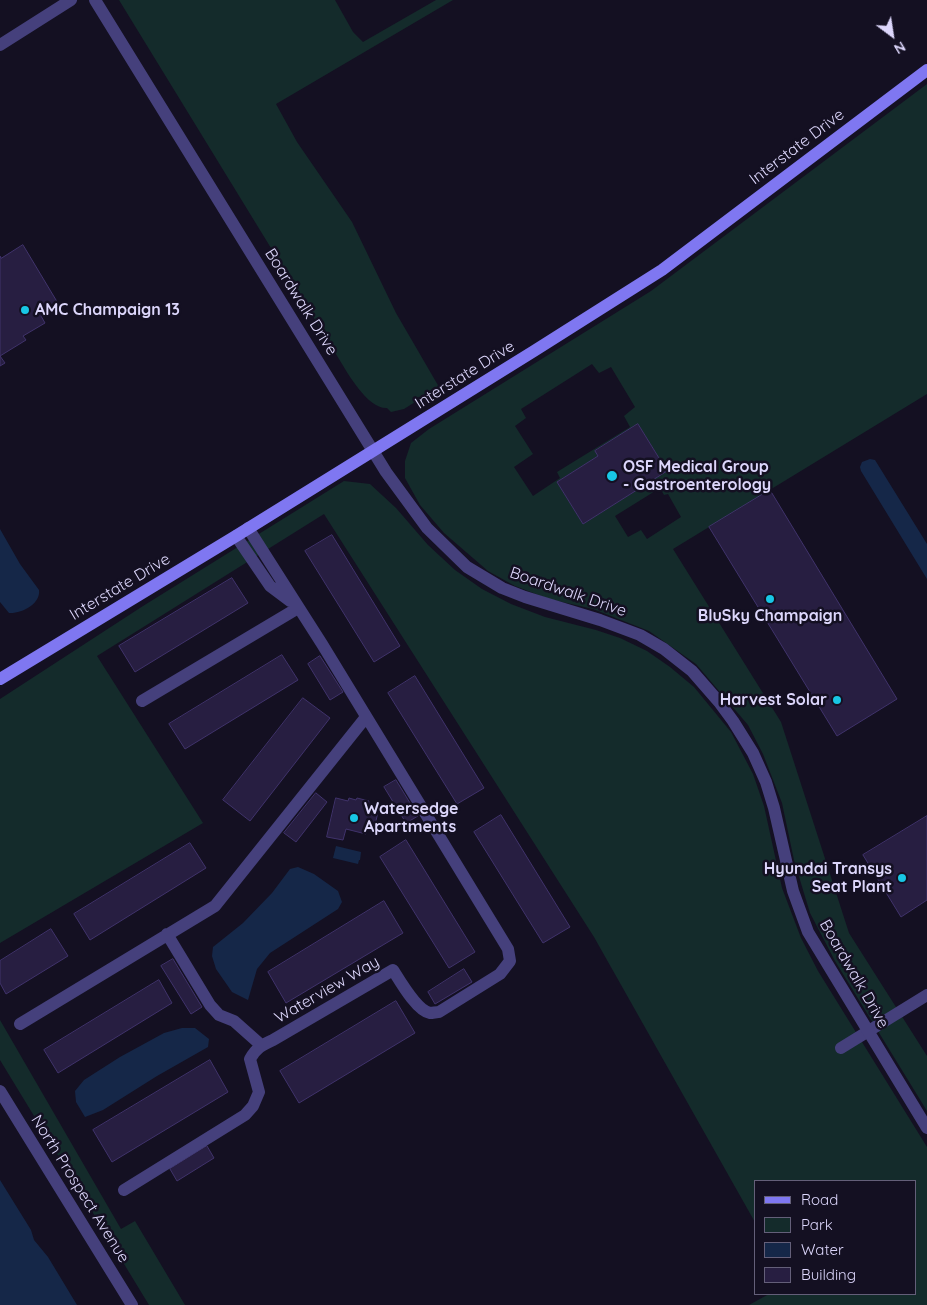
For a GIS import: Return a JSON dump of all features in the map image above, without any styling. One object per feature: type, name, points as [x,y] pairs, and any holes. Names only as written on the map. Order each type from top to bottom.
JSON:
[{"type":"main road","name":"Interstate Drive","points":[[0,679],[236,536],[662,270],[927,70]]},
{"type":"street","points":[[0,45],[71,0]]},
{"type":"street","name":"Boardwalk Drive","points":[[95,0],[386,472],[427,528],[467,567],[502,588],[525,598],[600,620],[640,635],[664,649],[692,671],[719,702],[753,753],[766,782],[774,808],[793,891],[808,932],[927,1128]]},
{"type":"street","name":"Waterview Way","points":[[248,528],[508,949],[510,961],[500,974],[439,1012],[429,1013],[414,1001],[393,970],[273,1040],[261,1045]]},
{"type":"street","name":"Waterview Way","points":[[236,536],[270,586],[298,608]]},
{"type":"street","points":[[142,701],[298,608]]},
{"type":"street","points":[[20,1024],[215,906],[366,717]]},
{"type":"street","points":[[124,1190],[245,1115],[253,1106],[259,1092],[250,1058],[261,1045],[234,1021],[219,1015],[210,1005],[168,934]]},
{"type":"street","points":[[841,1048],[927,995]]},
{"type":"street","name":"North Prospect Avenue","points":[[0,1091],[132,1305]]},
{"type":"green space","points":[[119,0],[335,0],[353,32],[363,42],[436,0],[453,0],[276,104],[297,142],[352,222],[396,313],[439,387],[404,409],[391,412],[387,408],[373,403],[359,389]]},
{"type":"green space","points":[[927,84],[927,394],[673,549],[781,722],[849,933],[927,1056],[927,1111],[835,961],[810,913],[794,860],[782,803],[763,754],[748,725],[696,664],[649,631],[593,609],[549,599],[515,586],[488,571],[444,533],[420,505],[405,478],[405,461],[411,443],[429,429],[651,291]],"holes":[[[592,364],[599,373],[611,367],[635,407],[624,416],[630,427],[557,472],[560,478],[533,496],[514,467],[533,454],[515,426],[526,418],[521,409]],[[638,424],[667,471],[583,524],[557,482],[598,456],[595,450]],[[660,488],[664,495],[668,494],[681,517],[647,539],[641,530],[628,537],[615,516]]]},
{"type":"green space","points":[[344,481],[370,484],[396,508],[428,545],[455,570],[482,589],[511,604],[545,617],[620,638],[647,651],[694,687],[731,732],[753,774],[764,806],[782,888],[801,938],[818,971],[927,1147],[927,1305],[749,1305],[767,1295],[917,1295],[917,1180],[754,1180],[754,1220],[594,937],[324,514],[97,656],[203,823],[0,943],[0,699],[143,606]]},
{"type":"green space","points":[[0,1020],[121,1229],[135,1221],[185,1305],[149,1305],[0,1060]]},
{"type":"water","points":[[870,459],[875,460],[927,544],[927,579],[861,471],[862,462]]},
{"type":"water","points":[[0,529],[20,564],[39,590],[39,595],[34,604],[14,613],[9,613],[0,602]]},
{"type":"water","points":[[336,846],[361,852],[358,864],[333,858]]},
{"type":"water","points":[[298,867],[314,874],[338,891],[342,902],[338,909],[270,953],[257,969],[248,1000],[232,992],[216,969],[212,956],[213,947],[243,923],[272,893],[290,869]]},
{"type":"water","points":[[182,1028],[195,1028],[209,1039],[208,1047],[103,1110],[85,1117],[76,1102],[75,1091],[84,1080],[120,1057],[164,1033]]},
{"type":"water","points":[[0,1180],[31,1230],[34,1240],[48,1257],[77,1305],[0,1305]]},
{"type":"building","name":"AMC Champaign 13","points":[[23,245],[59,305],[41,316],[45,323],[23,336],[26,340],[0,356],[0,256],[1,258]]},
{"type":"building","points":[[0,356],[5,363],[0,366]]},
{"type":"building","name":"OSF Medical Group - Gastroenterology","points":[[638,424],[667,471],[583,524],[557,482],[598,456],[595,451]]},
{"type":"building","points":[[770,490],[897,699],[837,736],[709,527]]},
{"type":"building","points":[[332,535],[400,646],[374,662],[305,551]]},
{"type":"building","points":[[232,578],[248,603],[135,672],[119,646]]},
{"type":"building","points":[[282,655],[298,680],[185,749],[169,724]]},
{"type":"building","points":[[320,656],[343,692],[330,700],[308,664]]},
{"type":"building","points":[[415,676],[484,788],[457,804],[388,693]]},
{"type":"building","points":[[303,698],[330,718],[250,821],[223,800]]},
{"type":"building","points":[[396,780],[418,816],[406,823],[384,787]]},
{"type":"building","points":[[316,793],[327,802],[296,842],[284,833]]},
{"type":"building","name":"Watersedge Apartments","points":[[336,798],[348,801],[349,798],[356,800],[357,798],[369,801],[368,803],[374,804],[373,807],[379,808],[374,829],[367,828],[366,834],[346,829],[343,840],[327,837]]},
{"type":"building","points":[[501,815],[570,927],[543,943],[474,832]]},
{"type":"building","name":"Hyundai Transys Seat Plant","points":[[927,816],[927,900],[901,917],[863,855]]},
{"type":"building","points":[[406,840],[475,952],[449,968],[380,857]]},
{"type":"building","points":[[190,843],[206,868],[90,940],[74,914]]},
{"type":"building","points":[[384,901],[403,933],[286,1003],[268,972]]},
{"type":"building","points":[[51,929],[68,956],[6,994],[0,983],[0,961]]},
{"type":"building","points":[[173,959],[202,1007],[191,1014],[161,966]]},
{"type":"building","points":[[464,969],[472,982],[435,1004],[428,992]]},
{"type":"building","points":[[159,980],[172,1003],[58,1073],[44,1050]]},
{"type":"building","points":[[396,1001],[415,1033],[299,1103],[280,1071]]},
{"type":"building","points":[[210,1060],[228,1092],[112,1162],[93,1130]]},
{"type":"building","points":[[207,1146],[214,1158],[177,1181],[170,1169]]},
{"type":"place","name":"AMC Champaign 13","points":[[25,310]]},
{"type":"place","name":"OSF Medical Group - Gastroenterology","points":[[612,476]]},
{"type":"place","name":"BluSky Champaign","points":[[770,599]]},
{"type":"place","name":"Harvest Solar","points":[[837,700]]},
{"type":"place","name":"Watersedge Apartments","points":[[354,818]]},
{"type":"place","name":"Hyundai Transys Seat Plant","points":[[902,878]]}]
